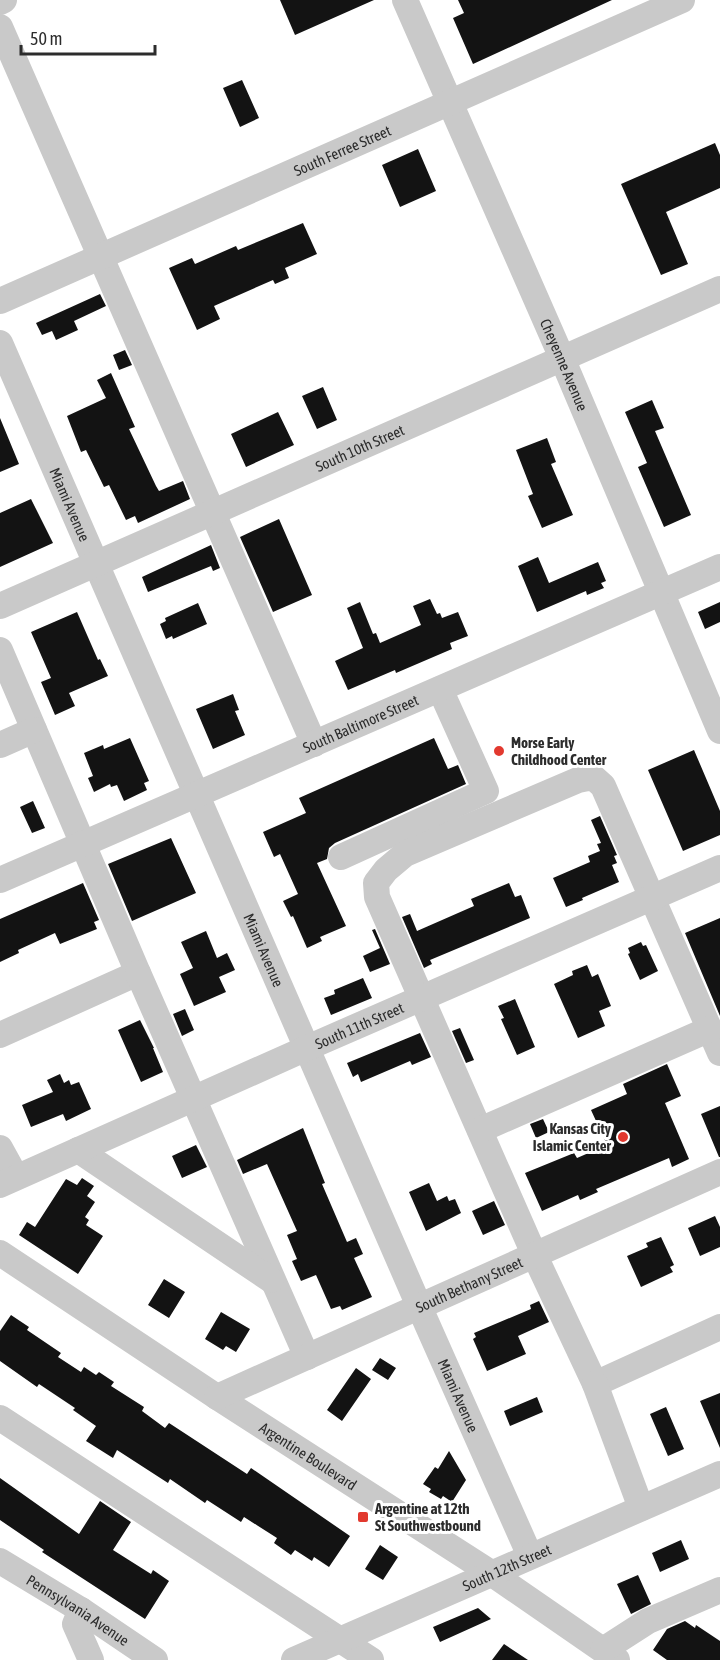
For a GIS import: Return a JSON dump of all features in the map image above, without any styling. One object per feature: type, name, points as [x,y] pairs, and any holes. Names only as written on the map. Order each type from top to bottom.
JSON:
[{"type":"street","name":"Cheyenne Avenue","points":[[405,0],[562,358],[720,731]]},
{"type":"street","name":"South Ferree Street","points":[[0,301],[682,0]]},
{"type":"street","points":[[0,27],[314,744]]},
{"type":"street","name":"South 10th Street","points":[[0,606],[720,290]]},
{"type":"street","name":"Miami Avenue","points":[[3,359],[96,564],[530,1556]]},
{"type":"street","name":"South Baltimore Street","points":[[0,880],[720,567]]},
{"type":"street","points":[[0,650],[271,1280],[307,1358]]},
{"type":"street","points":[[341,857],[486,791],[440,689]]},
{"type":"street","points":[[0,745],[34,730]]},
{"type":"street","points":[[641,1508],[596,1384],[534,1254],[377,897],[375,883],[405,854],[578,780],[593,777],[603,786],[720,1053]]},
{"type":"street","name":"South 11th Street","points":[[8,1181],[720,868]]},
{"type":"street","points":[[0,1035],[138,973]]},
{"type":"street","points":[[480,1130],[710,1029]]},
{"type":"street","points":[[0,1148],[8,1181]]},
{"type":"street","points":[[78,1150],[271,1280]]},
{"type":"street","name":"South Bethany Street","points":[[217,1397],[720,1172]]},
{"type":"street","name":"Argentine Boulevard","points":[[0,1253],[217,1397],[491,1573],[610,1655]]},
{"type":"street","points":[[596,1384],[720,1327]]},
{"type":"street","points":[[0,1418],[371,1660]]},
{"type":"street","name":"South 12th Street","points":[[294,1660],[720,1474]]},
{"type":"street","name":"Pennsylvania Avenue","points":[[0,1561],[81,1610],[155,1660]]},
{"type":"street","points":[[610,1655],[648,1621],[720,1590]]},
{"type":"street","points":[[81,1610],[75,1624],[91,1660]]},
{"type":"building","points":[[280,0],[374,0],[295,35]]},
{"type":"building","points":[[458,0],[612,0],[473,64],[453,18],[464,13]]},
{"type":"building","points":[[242,80],[259,118],[240,127],[223,88]]},
{"type":"building","points":[[715,143],[720,155],[720,188],[666,212],[688,264],[661,275],[621,184]]},
{"type":"building","points":[[418,149],[436,191],[400,207],[382,165]]},
{"type":"building","points":[[303,223],[317,254],[285,268],[289,278],[275,284],[273,280],[214,306],[220,319],[197,330],[169,268],[192,258],[195,264],[236,246],[238,250]]},
{"type":"building","points":[[100,294],[106,306],[74,321],[78,330],[56,340],[52,331],[42,335],[36,323]]},
{"type":"building","points":[[125,350],[132,365],[119,370],[113,355]]},
{"type":"building","points":[[111,373],[135,427],[129,429],[159,491],[183,481],[190,499],[138,523],[135,516],[126,520],[109,485],[104,487],[86,450],[81,452],[67,416],[106,398],[97,380]]},
{"type":"building","points":[[323,387],[337,420],[317,429],[302,396]]},
{"type":"building","points":[[652,400],[664,428],[655,431],[691,515],[664,527],[638,467],[647,463],[625,412]]},
{"type":"building","points":[[278,412],[294,445],[246,467],[231,434]]},
{"type":"building","points":[[0,418],[19,464],[0,472]]},
{"type":"building","points":[[547,438],[556,462],[551,464],[573,515],[542,528],[528,496],[533,494],[516,450]]},
{"type":"building","points":[[31,499],[53,543],[0,567],[0,513]]},
{"type":"building","points":[[279,519],[312,595],[273,612],[240,537]]},
{"type":"building","points":[[211,545],[220,568],[213,571],[211,566],[148,592],[142,577]]},
{"type":"building","points":[[538,557],[549,583],[598,562],[606,581],[601,583],[604,588],[587,595],[586,591],[537,612],[518,566]]},
{"type":"building","points":[[430,599],[437,614],[440,613],[442,618],[458,612],[468,636],[450,643],[452,649],[348,690],[335,661],[363,648],[347,608],[360,602],[373,634],[376,633],[380,643],[421,625],[413,606]]},
{"type":"building","points":[[720,602],[720,622],[705,629],[698,612]]},
{"type":"building","points":[[198,603],[207,624],[173,639],[172,636],[166,639],[160,624],[166,621],[165,618]]},
{"type":"building","points":[[77,612],[98,660],[100,659],[108,676],[69,693],[75,706],[55,715],[41,682],[51,678],[31,632]]},
{"type":"building","points":[[233,694],[239,710],[235,711],[245,735],[213,749],[196,709]]},
{"type":"building","points":[[130,738],[149,781],[144,783],[147,790],[124,801],[117,785],[111,787],[110,784],[94,792],[88,778],[93,776],[84,753],[103,745],[104,749]]},
{"type":"building","points":[[434,738],[448,769],[458,765],[466,784],[335,843],[329,848],[327,859],[317,863],[346,926],[320,937],[322,941],[307,948],[293,916],[291,917],[283,901],[298,894],[280,854],[274,857],[263,832],[306,813],[299,798]]},
{"type":"building","points":[[694,750],[720,811],[720,835],[683,851],[648,770]]},
{"type":"building","points":[[33,801],[45,828],[32,833],[20,807]]},
{"type":"building","points":[[600,816],[617,855],[614,856],[617,863],[612,865],[619,882],[566,907],[553,878],[590,862],[588,856],[600,851],[597,844],[601,843],[591,820]]},
{"type":"building","points":[[171,838],[196,893],[132,921],[108,864]]},
{"type":"building","points":[[83,883],[99,920],[94,922],[97,929],[60,944],[55,933],[18,950],[19,953],[0,962],[0,919]]},
{"type":"building","points":[[509,883],[515,897],[521,895],[530,918],[430,960],[432,964],[424,968],[402,917],[410,914],[417,931],[474,906],[471,899]]},
{"type":"building","points":[[720,918],[720,1016],[685,933]]},
{"type":"building","points":[[375,929],[390,964],[370,972],[363,956],[380,948],[372,930]]},
{"type":"building","points":[[206,931],[217,958],[227,953],[235,970],[219,977],[226,992],[194,1006],[180,974],[193,968],[181,942]]},
{"type":"building","points":[[641,942],[643,946],[646,945],[658,971],[640,980],[628,954],[630,953],[628,948]]},
{"type":"building","points":[[587,965],[592,977],[598,974],[611,1006],[599,1011],[605,1026],[578,1038],[554,984],[573,975],[572,971]]},
{"type":"building","points":[[363,978],[372,998],[331,1015],[324,998],[335,994],[334,990]]},
{"type":"building","points":[[515,999],[535,1047],[517,1055],[501,1019],[504,1018],[498,1006]]},
{"type":"building","points":[[185,1009],[194,1030],[182,1036],[173,1014]]},
{"type":"building","points":[[140,1020],[163,1072],[141,1082],[118,1030]]},
{"type":"building","points":[[460,1028],[474,1060],[466,1063],[452,1031]]},
{"type":"building","points":[[420,1033],[431,1057],[412,1065],[410,1061],[361,1082],[358,1074],[353,1077],[347,1063]]},
{"type":"building","points":[[667,1064],[681,1096],[665,1103],[689,1159],[672,1167],[669,1158],[596,1189],[598,1192],[580,1200],[578,1195],[542,1211],[525,1173],[574,1153],[577,1158],[607,1145],[591,1110],[627,1094],[623,1084]]},
{"type":"building","points":[[60,1074],[64,1083],[69,1080],[71,1085],[79,1082],[91,1109],[66,1121],[63,1114],[31,1127],[22,1105],[53,1092],[47,1080]]},
{"type":"building","points":[[720,1106],[720,1157],[719,1157],[701,1114]]},
{"type":"building","points":[[543,1119],[549,1132],[536,1138],[530,1124]]},
{"type":"building","points":[[303,1128],[325,1183],[322,1184],[347,1242],[356,1238],[363,1254],[354,1258],[372,1297],[342,1310],[340,1306],[331,1309],[316,1275],[301,1281],[292,1261],[297,1259],[287,1235],[297,1231],[267,1164],[243,1174],[237,1160]]},
{"type":"building","points":[[196,1145],[207,1167],[182,1178],[172,1156]]},
{"type":"building","points":[[82,1178],[94,1186],[87,1196],[95,1202],[85,1217],[89,1220],[86,1225],[103,1236],[78,1274],[19,1235],[27,1222],[35,1227],[66,1179],[77,1185]]},
{"type":"building","points":[[429,1183],[437,1201],[447,1196],[449,1201],[455,1199],[461,1213],[426,1231],[409,1192]]},
{"type":"building","points":[[494,1201],[505,1225],[483,1235],[472,1211]]},
{"type":"building","points":[[715,1216],[720,1227],[720,1247],[700,1256],[688,1228]]},
{"type":"building","points":[[661,1237],[674,1265],[670,1267],[673,1272],[641,1287],[627,1256],[648,1247],[646,1243]]},
{"type":"building","points":[[164,1279],[185,1292],[169,1318],[148,1305]]},
{"type":"building","points":[[539,1301],[549,1322],[518,1336],[526,1354],[487,1371],[473,1339],[476,1337],[474,1333],[531,1309],[530,1305]]},
{"type":"building","points":[[221,1312],[250,1329],[236,1352],[226,1346],[223,1350],[205,1339]]},
{"type":"building","points":[[11,1315],[29,1327],[27,1330],[61,1353],[58,1357],[81,1372],[84,1367],[96,1375],[99,1372],[114,1382],[111,1386],[144,1407],[142,1411],[165,1428],[169,1423],[247,1474],[251,1468],[350,1536],[329,1567],[314,1557],[312,1561],[295,1550],[291,1555],[274,1543],[277,1538],[244,1517],[241,1522],[207,1500],[205,1503],[170,1479],[168,1483],[117,1450],[113,1458],[86,1441],[96,1426],[73,1410],[75,1408],[39,1384],[37,1387],[0,1361],[0,1331]]},
{"type":"building","points":[[380,1358],[396,1368],[388,1380],[372,1370]]},
{"type":"building","points":[[356,1368],[371,1379],[342,1421],[327,1410]]},
{"type":"building","points":[[720,1393],[720,1448],[700,1401]]},
{"type":"building","points":[[537,1397],[543,1412],[510,1426],[504,1411]]},
{"type":"building","points":[[666,1407],[684,1449],[668,1456],[650,1414]]},
{"type":"building","points":[[449,1451],[466,1480],[452,1502],[443,1496],[441,1499],[429,1492],[431,1489],[423,1484],[435,1467],[438,1469]]},
{"type":"building","points":[[0,1478],[79,1534],[100,1501],[131,1522],[113,1550],[151,1574],[153,1570],[169,1581],[145,1619],[42,1552],[44,1550],[0,1520]]},
{"type":"building","points":[[681,1540],[689,1559],[660,1572],[652,1553]]},
{"type":"building","points":[[380,1545],[398,1557],[383,1580],[365,1569]]},
{"type":"building","points":[[638,1575],[651,1604],[631,1614],[617,1584]]},
{"type":"building","points":[[478,1608],[491,1619],[440,1642],[433,1627]]},
{"type":"building","points":[[685,1621],[695,1628],[696,1625],[720,1641],[720,1660],[667,1660],[653,1650],[667,1629]]},
{"type":"building","points":[[504,1644],[528,1660],[492,1660]]},
{"type":"place","name":"Morse Early Childhood Center","points":[[499,751]]},
{"type":"place","name":"Kansas City Islamic Center","points":[[623,1137]]},
{"type":"place","name":"Argentine at 12th St Southwestbound","points":[[363,1517]]}]
